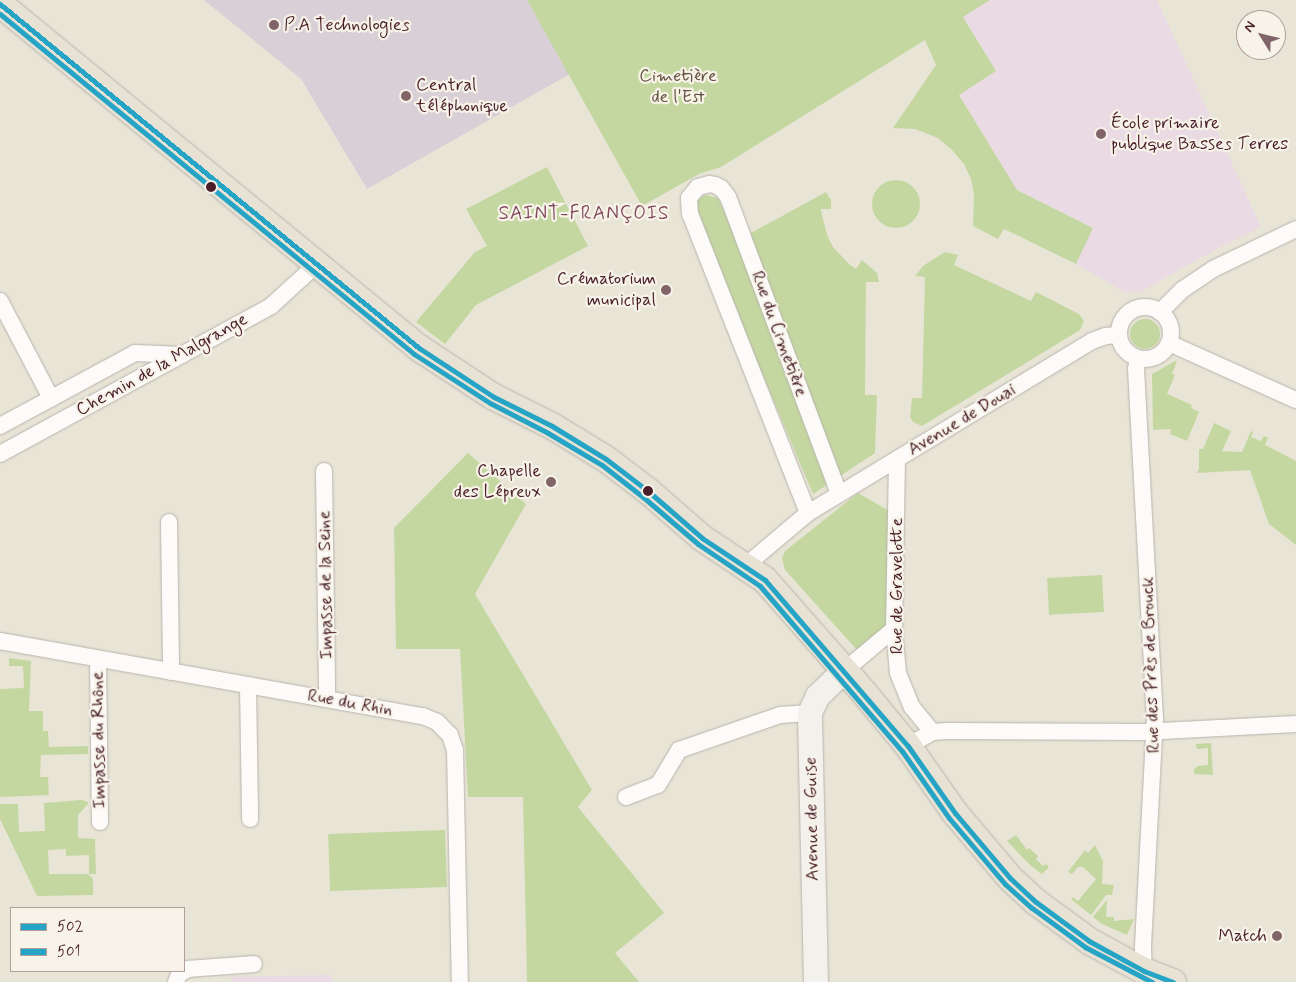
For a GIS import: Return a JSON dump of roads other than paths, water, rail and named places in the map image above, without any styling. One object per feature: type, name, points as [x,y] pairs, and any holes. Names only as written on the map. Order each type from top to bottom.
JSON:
[{"type":"main road","points":[[0,4],[316,265],[439,361],[494,397],[552,426],[606,459],[648,491],[702,538],[765,580],[845,670],[908,746],[955,813],[1024,891],[1089,941],[1144,976],[1172,982]]},
{"type":"street","name":"Rue du Cimetière","points":[[808,513],[690,214],[688,201],[694,190],[709,184],[721,188],[728,197],[839,494]]},
{"type":"street","points":[[1160,312],[1182,290],[1213,269],[1296,229]]},
{"type":"street","name":"Chemin de la Malgrange","points":[[0,454],[271,306],[316,265]]},
{"type":"street","points":[[0,301],[51,398]]},
{"type":"street","points":[[1147,307],[1160,312],[1170,326],[1169,343],[1166,350],[1153,358],[1138,359],[1125,350],[1118,335],[1122,320],[1132,310],[1147,307]]},
{"type":"street","name":"Avenue de Douai","points":[[744,567],[808,513],[1092,341],[1106,336],[1118,335]]},
{"type":"street","points":[[1169,343],[1296,400]]},
{"type":"street","points":[[0,426],[135,353],[182,355]]},
{"type":"street","name":"Rue des Près de Brouck","points":[[1138,359],[1136,369],[1155,731],[1144,976]]},
{"type":"street","name":"Rue de Gravelotte","points":[[897,459],[894,629],[898,673],[912,707],[932,732]]},
{"type":"street","name":"Impasse de la Seine","points":[[324,470],[327,699]]},
{"type":"street","points":[[168,522],[171,672]]},
{"type":"street","points":[[626,797],[658,785],[679,750],[780,715],[810,713],[818,696],[845,670],[894,629]]},
{"type":"street","name":"Rue du Rhin","points":[[0,642],[423,716],[437,722],[450,735],[455,750],[460,982]]},
{"type":"street","name":"Impasse du Rhône","points":[[98,659],[100,822]]},
{"type":"street","points":[[248,685],[250,820]]},
{"type":"street","name":"Avenue de Guise","points":[[810,713],[816,982]]},
{"type":"street","points":[[908,746],[932,732],[1155,731],[1296,724]]},
{"type":"street","points":[[185,971],[188,969],[254,964]]},
{"type":"street","points":[[176,982],[183,972]]},
{"type":"place","name":"P.A Technologies","points":[[274,25]]},
{"type":"place","name":"Central téléphonique","points":[[406,96]]},
{"type":"place","name":"École primaire publique Basses Terres","points":[[1101,134]]},
{"type":"place","name":"Crématorium municipal","points":[[666,290]]},
{"type":"place","name":"Chapelle des Lépreux","points":[[551,482]]},
{"type":"place","name":"Match","points":[[1277,936]]},
{"type":"district","name":"SAINT-FRANÇOIS","points":[[584,214]]},
{"type":"park label","name":"Cimetière de l'Est","points":[[678,87]]}]
